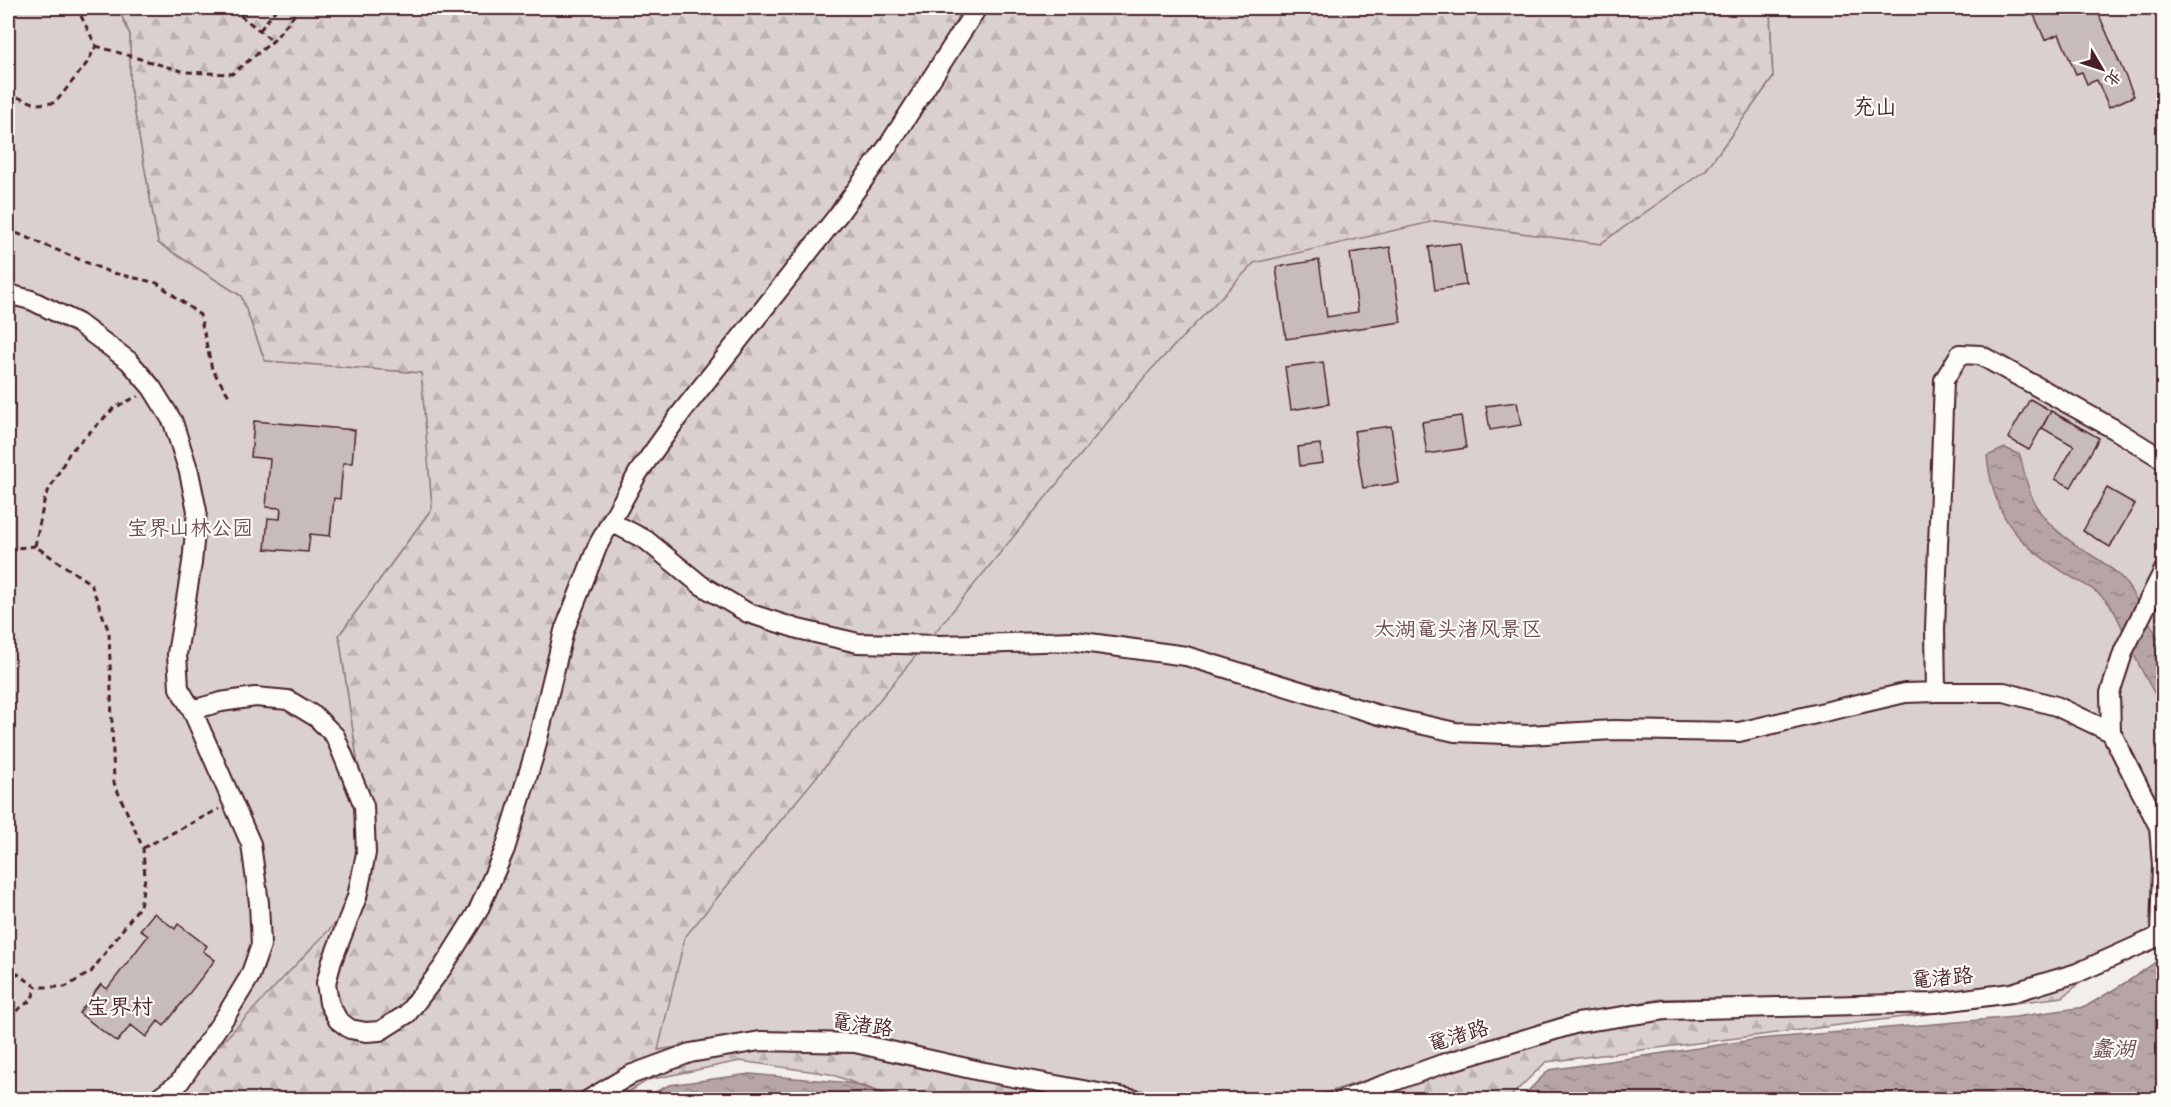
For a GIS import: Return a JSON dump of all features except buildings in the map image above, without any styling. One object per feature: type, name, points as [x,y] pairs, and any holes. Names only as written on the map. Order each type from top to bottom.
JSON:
[{"type":"street","points":[[192,710],[221,702],[255,697],[288,700],[316,717],[335,736],[364,806],[366,853],[357,897],[332,960],[326,982],[329,1003],[338,1020],[350,1029],[380,1032],[407,1014],[443,968],[478,911],[505,849],[531,766],[564,631],[598,545],[638,473],[681,413],[838,214],[888,146],[977,8]]},
{"type":"street","points":[[8,294],[31,300],[78,323],[129,361],[152,388],[173,422],[189,472],[197,511],[192,563],[177,654],[179,688],[192,710],[251,844],[259,903],[261,945],[250,976],[225,1017],[179,1083],[156,1100]]},
{"type":"street","points":[[1936,692],[1935,629],[1944,380],[1960,354],[1980,355],[2114,429],[2163,460]]},
{"type":"street","points":[[611,522],[646,540],[701,585],[748,613],[798,629],[858,643],[941,645],[1075,641],[1186,656],[1379,715],[1455,732],[1529,735],[1613,730],[1739,732],[1905,693],[1936,692],[2004,692],[2056,706],[2111,732]]},
{"type":"street","name":"鼋渚路","points":[[1342,1100],[1442,1064],[1578,1023],[1665,1010],[1935,1003],[2011,993],[2077,973],[2162,934],[2161,826],[2111,732],[2110,693],[2124,650],[2163,570]]},
{"type":"street","name":"鼋渚路","points":[[588,1100],[630,1075],[690,1053],[760,1041],[855,1043],[980,1071],[1137,1100]]},
{"type":"path","points":[[77,8],[96,46],[185,72],[232,74],[273,41],[300,8]]},
{"type":"path","points":[[260,31],[277,8]]},
{"type":"path","points":[[232,9],[273,41]]},
{"type":"path","points":[[8,94],[37,104],[55,102],[87,63],[96,46]]},
{"type":"path","points":[[8,227],[50,248],[109,272],[157,283],[200,315],[212,369],[231,399]]},
{"type":"path","points":[[35,546],[45,497],[70,452],[114,408],[152,388]]},
{"type":"path","points":[[8,549],[35,546],[91,584],[109,632],[114,783],[143,848],[145,878],[140,906],[91,972],[65,987],[38,987],[15,972],[8,955]]},
{"type":"path","points":[[143,848],[233,801]]},
{"type":"path","points":[[8,1017],[31,1000],[38,987]]},
{"type":"green space","name":"宝界山林公园","points":[[8,8],[118,8],[130,35],[130,87],[158,243],[241,296],[265,361],[421,373],[432,508],[339,635],[364,808],[347,911],[168,1099],[8,1099]]},
{"type":"green space","points":[[118,8],[1770,8],[1773,78],[1706,170],[1600,244],[1435,221],[2136,936],[2063,997],[1546,1062],[1508,1099],[901,1100],[830,1074],[740,1061],[648,1080],[618,1099],[168,1099],[364,808],[339,635],[432,508],[420,373],[265,361],[241,296],[158,243],[130,87],[130,35]]},
{"type":"green space","name":"太湖鼋头渚风景区","points":[[1770,8],[2163,8],[2163,923],[2074,967],[2007,986],[1931,995],[1661,999],[1565,1016],[1307,1099],[1197,1100],[1104,1090],[755,1035],[658,1050],[685,937],[1147,374],[1254,263],[1435,221],[1600,244],[1706,170],[1773,78]]},
{"type":"water","points":[[2005,448],[2020,455],[2032,498],[2045,519],[2066,538],[2121,577],[2137,600],[2155,632],[2163,653],[2165,667],[2163,707],[2144,675],[2117,616],[2108,603],[2094,591],[2038,554],[2012,529],[1996,498],[1990,479],[1987,456]]},
{"type":"water","name":"蠡湖","points":[[2163,957],[2163,1099],[1520,1099],[1549,1070],[1759,1039],[2015,1017],[2085,1007]]},
{"type":"water","points":[[750,1074],[850,1083],[902,1099],[642,1099],[669,1085]]},
{"type":"district","name":"充山","points":[[1875,107]]},
{"type":"district","name":"宝界村","points":[[120,1007]]}]
